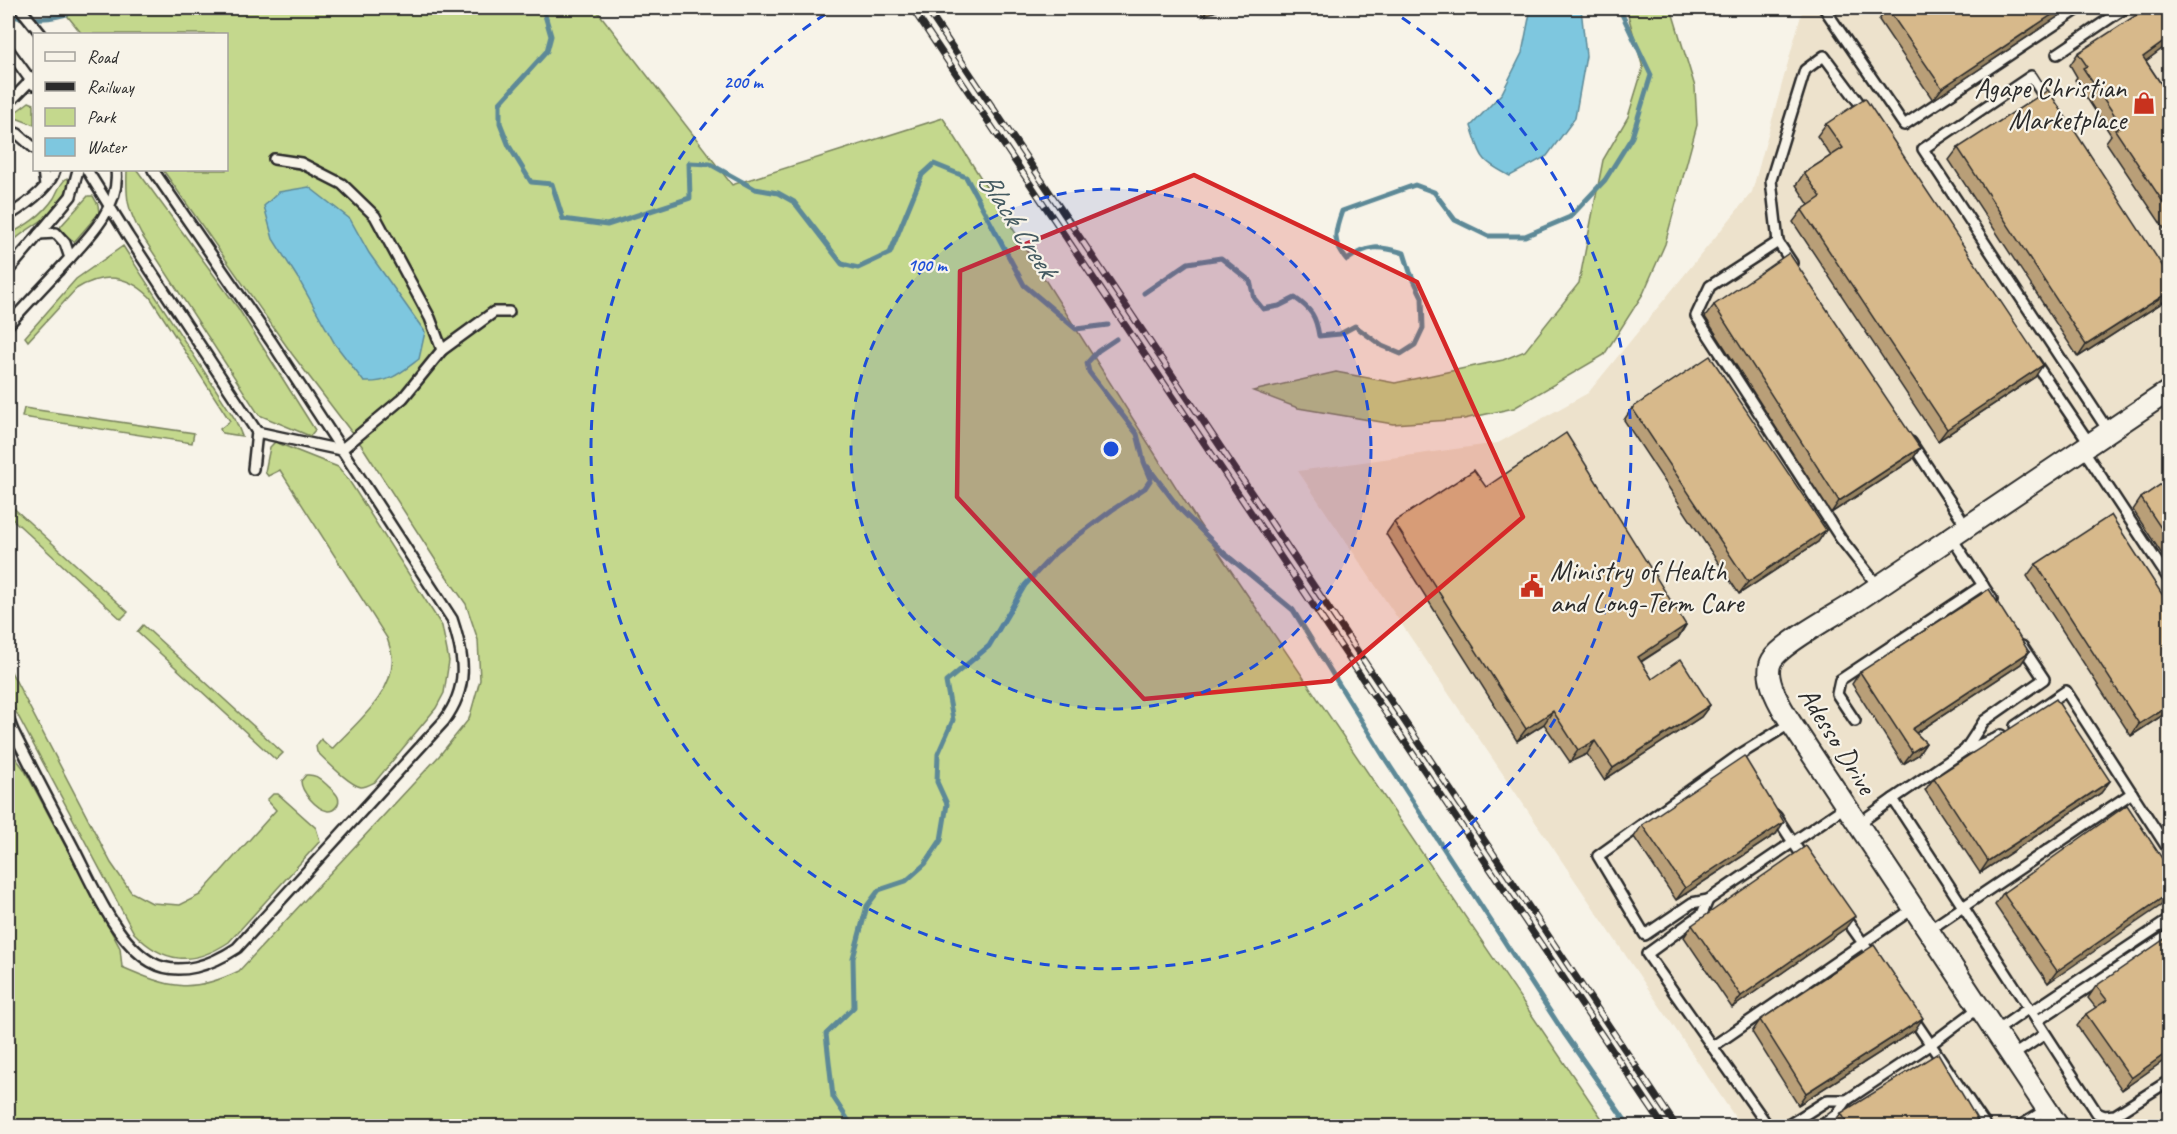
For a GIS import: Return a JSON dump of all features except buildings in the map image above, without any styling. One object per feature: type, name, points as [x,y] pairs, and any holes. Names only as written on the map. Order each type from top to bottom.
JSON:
[{"type":"street","name":"Adesso Drive","points":[[2058,1126],[1791,723],[1775,693],[1769,672],[1771,662],[1782,649],[2086,447],[2167,397]]},
{"type":"lane","points":[[20,8],[40,33]]},
{"type":"lane","points":[[1824,8],[1904,125],[2080,8]]},
{"type":"lane","points":[[2057,54],[2125,8]]},
{"type":"lane","points":[[8,49],[33,81],[8,104]]},
{"type":"lane","points":[[1798,272],[1778,242],[1771,180],[1805,70],[1824,56],[1873,123]]},
{"type":"lane","points":[[2057,116],[2031,76],[1923,149],[2109,432]]},
{"type":"lane","points":[[8,130],[18,134],[33,147]]},
{"type":"lane","points":[[274,159],[301,164],[342,184],[375,216],[430,318],[442,350]]},
{"type":"lane","points":[[43,171],[45,186]]},
{"type":"lane","points":[[8,216],[26,205],[53,178],[55,171]]},
{"type":"lane","points":[[8,271],[71,196],[78,171]]},
{"type":"lane","points":[[88,171],[257,432],[254,469]]},
{"type":"lane","points":[[8,325],[89,239],[110,206],[116,171]]},
{"type":"lane","points":[[8,718],[109,915],[134,949],[153,963],[181,969],[219,960],[237,948],[456,705],[462,678],[462,649],[452,619],[271,341],[154,171]]},
{"type":"lane","points":[[39,234],[56,233],[65,243],[70,258]]},
{"type":"lane","points":[[1778,242],[1710,286],[1695,316],[1841,538],[1878,586]]},
{"type":"lane","points":[[341,450],[404,398],[442,350],[494,312],[509,312]]},
{"type":"lane","points":[[2025,348],[2169,581]]},
{"type":"lane","points":[[1903,429],[1995,604]]},
{"type":"lane","points":[[257,432],[341,450]]},
{"type":"lane","points":[[1856,721],[1837,694],[1840,681],[1983,585]]},
{"type":"lane","points":[[1965,750],[1984,721],[2044,679],[2019,641]]},
{"type":"lane","points":[[1858,824],[1965,750],[1995,739],[2066,691],[2169,852]]},
{"type":"lane","points":[[1791,723],[1739,754],[1598,856],[1645,935],[1692,903],[1708,900],[1846,806]]},
{"type":"lane","points":[[1739,754],[1745,764]]},
{"type":"lane","points":[[1929,930],[2132,793]]},
{"type":"lane","points":[[1893,799],[2100,1115],[2109,1117],[2115,1115],[2169,1080]]},
{"type":"lane","points":[[1769,804],[1792,843],[1812,870]]},
{"type":"lane","points":[[1708,900],[1702,914],[1647,954],[1768,1126]]},
{"type":"lane","points":[[1837,906],[1881,970]]},
{"type":"lane","points":[[1712,1047],[1914,908]]},
{"type":"lane","points":[[1996,1031],[2169,919]]},
{"type":"lane","points":[[2037,1021],[2169,934]]},
{"type":"lane","points":[[1906,1007],[1986,1126]]},
{"type":"lane","points":[[1821,1126],[1837,1114],[1847,1100],[1931,1044],[1980,1007]]},
{"type":"lane","points":[[2012,1056],[2045,1034]]},
{"type":"lane","points":[[1787,1126],[1828,1100],[1847,1100]]},
{"type":"lane","points":[[2020,1126],[2047,1109]]},
{"type":"highlighted area","points":[[1194,175],[1417,282],[1523,517],[1331,681],[1144,699],[957,497],[960,271]]},
{"type":"shaded area","points":[[1803,8],[2169,8],[2169,1126],[1741,1126],[1298,471],[1498,443],[1588,393],[1752,192]]},
{"type":"green space","points":[[61,8],[595,8],[732,185],[943,118],[1198,522],[1607,1126],[8,1126],[8,753],[12,753],[24,769],[120,948],[122,967],[167,984],[207,983],[239,971],[439,756],[469,719],[480,680],[478,640],[466,604],[362,446],[292,354],[164,171],[228,171],[228,33],[81,33]]},
{"type":"green space","points":[[1626,8],[1671,8],[1695,87],[1697,125],[1665,244],[1643,294],[1604,355],[1514,408],[1464,419],[1393,424],[1298,408],[1253,391],[1336,372],[1395,383],[1503,360],[1525,351],[1579,283],[1603,160],[1628,117],[1643,68]]},
{"type":"green space","points":[[29,102],[33,104],[33,125],[13,117],[13,114]]},
{"type":"green space","points":[[127,171],[138,171],[238,308],[315,430],[310,436],[259,415],[141,234],[128,203]]},
{"type":"green space","points":[[67,178],[70,182],[57,206],[43,220],[17,237],[8,246],[8,235],[39,215]]},
{"type":"green space","points":[[88,196],[93,196],[99,213],[74,242],[60,229]]},
{"type":"green space","points":[[123,246],[235,419],[242,436],[222,433],[220,429],[230,421],[150,297],[133,284],[124,280],[105,278],[86,284],[76,289],[28,341],[25,337],[76,279]]},
{"type":"green space","points":[[24,408],[194,433],[192,443],[22,417]]},
{"type":"green space","points":[[275,442],[338,467],[348,479],[442,626],[449,661],[444,693],[436,708],[375,782],[365,786],[356,785],[344,777],[317,752],[316,746],[321,739],[332,749],[372,707],[388,682],[392,669],[391,649],[387,638],[280,470],[268,476],[265,472],[270,447]]},
{"type":"green space","points":[[8,503],[128,612],[121,619],[8,515]]},
{"type":"green space","points":[[143,625],[283,753],[276,760],[137,632]]},
{"type":"green space","points":[[8,666],[111,863],[131,892],[152,903],[180,905],[200,895],[276,810],[267,800],[273,794],[278,794],[316,828],[320,841],[229,942],[216,950],[191,958],[168,956],[156,951],[134,933],[8,697]]},
{"type":"green space","points":[[306,775],[318,777],[335,792],[339,801],[334,809],[323,810],[310,799],[301,781]]},
{"type":"water","points":[[1531,8],[1581,8],[1586,56],[1575,118],[1547,156],[1510,176],[1492,166],[1483,157],[1471,126],[1502,93],[1522,53]]},
{"type":"water","points":[[309,187],[350,219],[369,253],[425,332],[419,359],[394,377],[381,381],[364,382],[335,344],[273,239],[264,206],[279,192]]},
{"type":"waterway","name":"Black Creek","points":[[8,15],[23,18],[48,18],[65,15],[72,12],[74,8]]},
{"type":"waterway","name":"Black Creek","points":[[543,8],[551,36],[547,51],[500,103],[500,123],[509,146],[531,182],[552,184],[563,219],[607,225],[690,198],[689,163],[710,164],[755,189],[778,193],[794,202],[842,264],[858,268],[890,253],[922,175],[934,164],[966,177],[1024,285],[1076,329],[1108,325]]},
{"type":"waterway","name":"Black Creek","points":[[1144,293],[1188,263],[1221,258],[1250,281],[1254,298],[1263,309],[1279,306],[1295,298],[1312,314],[1319,336],[1340,334],[1355,326],[1382,346],[1401,354],[1415,345],[1423,328],[1422,297],[1404,253],[1374,248],[1362,251],[1347,260],[1339,248],[1336,237],[1342,211],[1415,185],[1434,192],[1455,220],[1488,236],[1525,236],[1570,217],[1605,180],[1632,137],[1651,75],[1619,8]]},
{"type":"waterway","points":[[852,1126],[833,1097],[826,1034],[854,1007],[853,958],[867,906],[879,890],[906,881],[925,864],[941,840],[947,804],[937,782],[938,754],[953,720],[946,682],[989,646],[1025,585],[1056,552],[1145,488],[1151,479],[1137,434],[1089,372],[1087,363],[1098,351],[1116,339]]},
{"type":"waterway","points":[[1148,467],[1179,508],[1224,553],[1293,610],[1384,757],[1564,1033],[1629,1126]]},
{"type":"railway","points":[[912,8],[1663,1126]]},
{"type":"railway","points":[[926,8],[1676,1126]]},
{"type":"place","name":"Agape Christian Marketplace","points":[[2144,103]]},
{"type":"place","name":"Ministry of Health and Long-Term Care","points":[[1532,586]]}]
